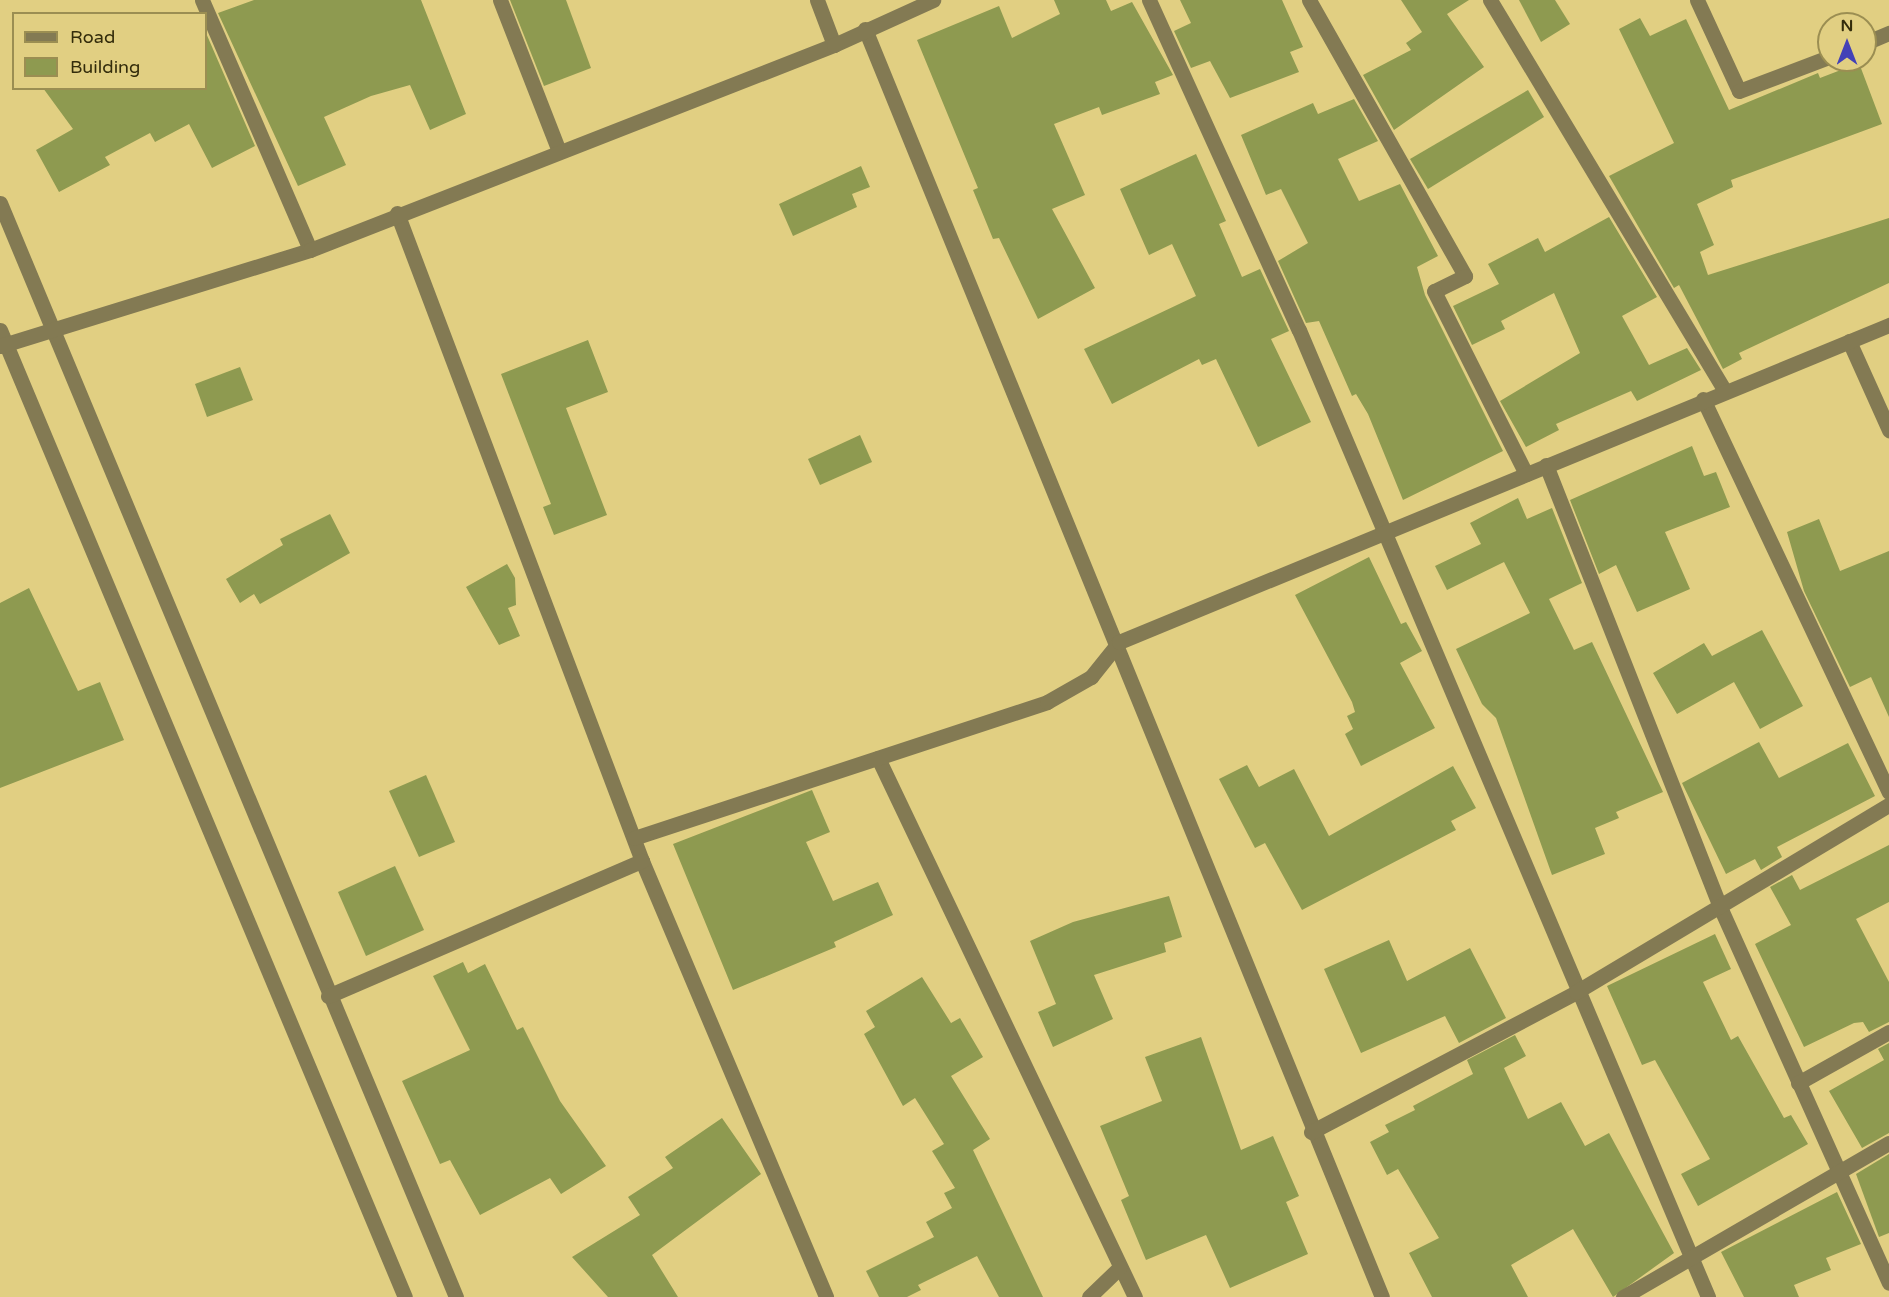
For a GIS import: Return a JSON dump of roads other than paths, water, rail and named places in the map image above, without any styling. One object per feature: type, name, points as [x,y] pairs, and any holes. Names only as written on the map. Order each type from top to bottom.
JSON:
[{"type":"street","points":[[202,0],[310,250]]},
{"type":"street","points":[[500,0],[558,149]]},
{"type":"street","points":[[817,0],[834,45]]},
{"type":"street","points":[[405,1297],[2,340],[53,329],[310,250],[558,149],[834,45],[933,0]]},
{"type":"street","points":[[1149,0],[1299,330],[1383,536],[1708,1297]]},
{"type":"street","points":[[1309,0],[1465,276],[1434,291],[1526,474]]},
{"type":"street","points":[[1490,0],[1724,390]]},
{"type":"street","points":[[1697,0],[1739,91],[1817,62]]},
{"type":"street","points":[[865,29],[1119,642],[1311,1132],[1382,1297]]},
{"type":"street","points":[[0,203],[328,996],[456,1297]]},
{"type":"street","points":[[397,213],[642,861],[826,1297]]},
{"type":"street","points":[[634,838],[1047,702],[1091,677],[1119,642],[1383,536],[1724,390],[1889,325]]},
{"type":"street","points":[[1849,341],[1889,430]]},
{"type":"street","points":[[1703,399],[1889,792]]},
{"type":"street","points":[[1546,465],[1720,907],[1889,1283]]},
{"type":"street","points":[[878,758],[1119,1268],[1135,1297]]},
{"type":"street","points":[[1311,1132],[1576,992],[1889,805]]},
{"type":"street","points":[[328,996],[642,861]]},
{"type":"street","points":[[1798,1083],[1889,1032]]},
{"type":"street","points":[[1623,1297],[1889,1143]]},
{"type":"street","points":[[1089,1297],[1119,1268]]}]
